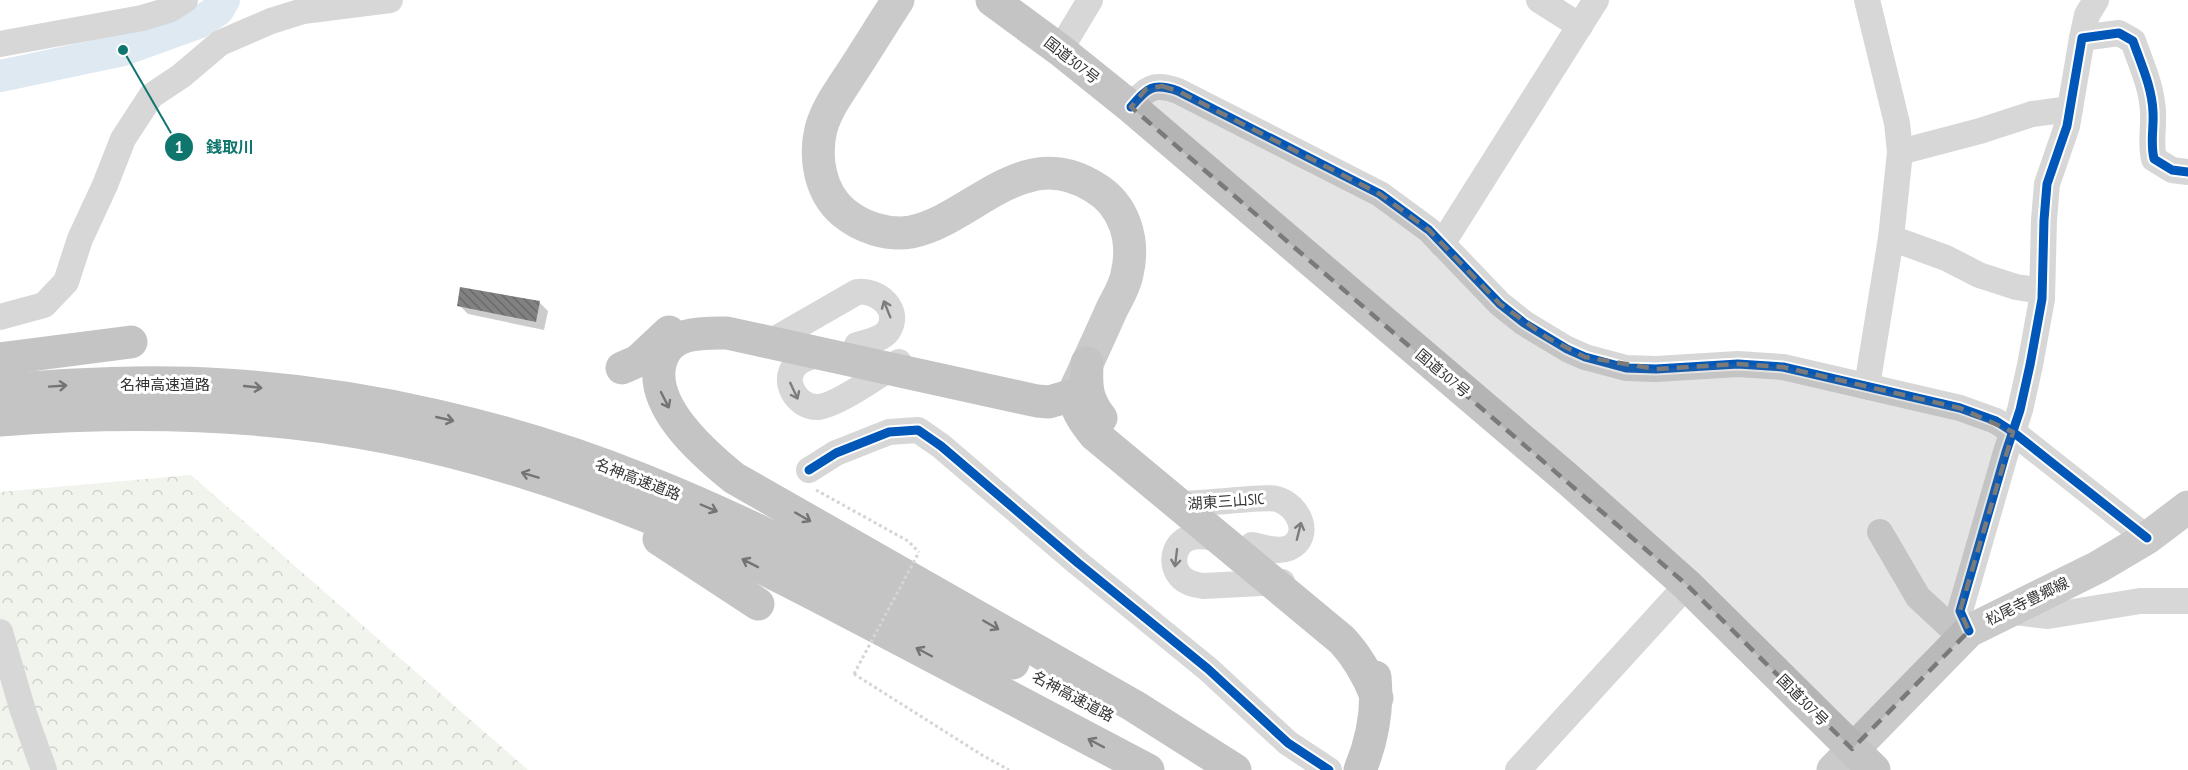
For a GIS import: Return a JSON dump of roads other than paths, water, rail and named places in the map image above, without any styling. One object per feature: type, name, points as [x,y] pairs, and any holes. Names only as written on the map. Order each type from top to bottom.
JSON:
[{"type":"highway","name":"国道307号","points":[[992,0],[1060,50],[1131,107],[1561,474],[1687,585],[1853,763]]},
{"type":"highway","points":[[622,368],[638,361],[671,330],[702,318],[733,318],[823,353],[899,362],[1019,382],[1040,384],[1057,381],[1087,363]]},
{"type":"highway","points":[[1191,504],[1095,435],[1084,423],[1076,408],[1073,394],[1049,402],[1036,400],[899,362],[857,345],[780,336],[692,334],[670,344],[663,353],[659,366],[660,390],[669,408],[688,435],[734,478],[1134,706],[1235,770]]},
{"type":"highway","points":[[0,359],[131,342]]},
{"type":"highway","points":[[1087,363],[1086,389],[1092,406],[1104,423],[1191,504],[1285,583],[1356,655],[1368,675],[1377,698],[1375,727],[1360,770]]},
{"type":"highway","name":"名神高速道路","points":[[0,390],[62,385],[143,383],[225,385],[307,393],[399,408],[493,430],[578,456],[642,479],[728,516],[865,582],[1112,717],[1220,770]]},
{"type":"highway","name":"名神高速道路","points":[[0,420],[62,415],[141,413],[221,416],[303,423],[392,438],[482,460],[630,509],[714,545],[848,612],[1148,770]]},
{"type":"highway","points":[[565,486],[674,547],[758,604]]},
{"type":"main road","points":[[898,0],[833,101],[821,129],[818,158],[823,184],[834,204],[852,220],[875,230],[894,232],[910,232],[934,224],[1004,184],[1028,176],[1053,172],[1078,178],[1098,189],[1115,206],[1128,230],[1130,253],[1127,276],[1073,394]]},
{"type":"main road","name":"松尾寺豊郷線","points":[[1853,763],[1969,631],[2098,567],[2147,538],[2188,507]]},
{"type":"street","points":[[0,44],[142,18],[169,10],[185,0]]},
{"type":"street","points":[[0,317],[44,305],[66,282],[80,239],[123,140],[151,96],[181,76],[220,43],[271,21],[303,11],[390,0]]},
{"type":"street","points":[[1060,50],[1090,0]]},
{"type":"street","points":[[1539,0],[1580,26]]},
{"type":"street","points":[[1442,244],[1596,0]]},
{"type":"street","points":[[1867,0],[1897,123],[1900,152],[1891,238],[1867,386]]},
{"type":"street","points":[[1969,631],[1960,611],[2013,432],[2030,365],[2042,291],[2047,184],[2067,126],[2087,15],[2096,0]]},
{"type":"street","points":[[2082,38],[2119,33],[2133,40],[2150,89],[2153,114],[2150,144],[2154,159],[2172,170],[2188,172]]},
{"type":"street","points":[[1131,107],[1146,89],[1162,86],[1380,194],[1429,230],[1500,304],[1566,350],[1605,363],[1636,368],[1738,364],[1783,367],[1960,408],[1996,421],[2013,432],[2147,538]]},
{"type":"street","points":[[1900,152],[1980,131],[2032,114],[2070,109]]},
{"type":"street","points":[[1891,238],[1946,258],[1979,275],[2016,287],[2042,291]]},
{"type":"street","points":[[780,336],[857,292],[866,291],[884,299],[891,315],[891,323],[888,332],[880,338],[857,345]]},
{"type":"street","points":[[823,353],[799,362],[792,369],[789,379],[791,390],[798,400],[807,405],[817,407],[838,400],[899,362]]},
{"type":"street","points":[[809,470],[836,453],[872,438],[889,432],[918,430],[941,446],[1078,563],[1208,669],[1288,743],[1329,770]]},
{"type":"street","name":"湖東三山SIC","points":[[1191,504],[1272,498],[1291,506],[1298,513],[1302,522],[1295,544],[1287,549],[1276,550],[1194,536],[1185,539],[1174,558],[1175,568],[1182,578],[1193,584],[1203,586],[1285,583]]},
{"type":"street","points":[[1880,532],[1918,597],[1948,626],[1969,631]]},
{"type":"street","points":[[1518,770],[1687,585]]},
{"type":"street","points":[[2006,611],[2049,616],[2140,601],[2188,601]]},
{"type":"street","points":[[0,632],[23,711],[44,770]]},
{"type":"waterway","points":[[0,76],[123,50],[198,23],[218,10],[224,0]]},
{"type":"place","name":"銭取川","points":[[123,50]]}]
